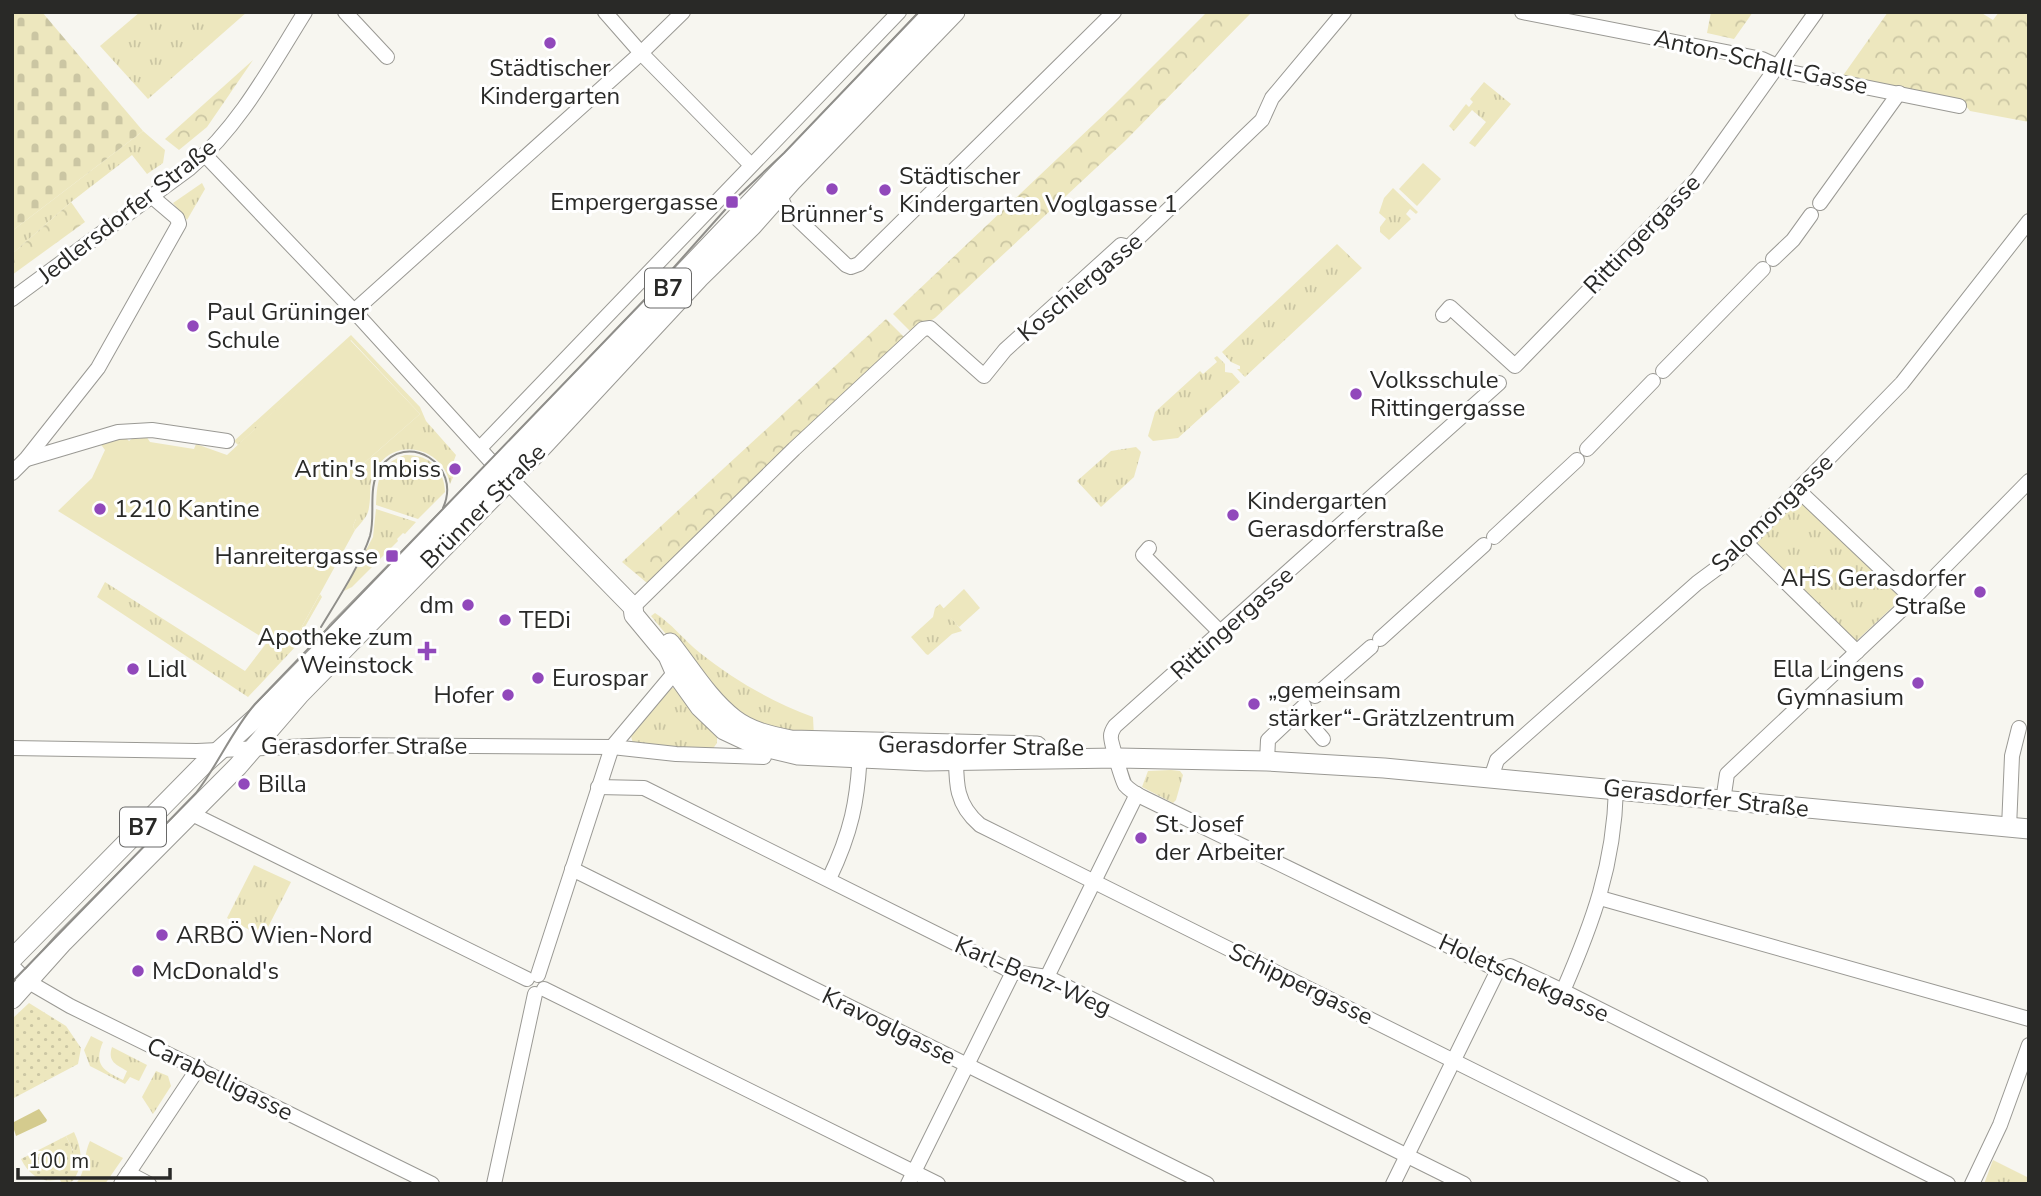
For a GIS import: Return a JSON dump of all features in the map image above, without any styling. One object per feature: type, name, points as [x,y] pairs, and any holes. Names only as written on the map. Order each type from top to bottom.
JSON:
[{"type":"main road","name":"Brünner Straße","points":[[12,999],[237,766],[501,474],[786,165],[932,12]]},
{"type":"main road","name":"Brünner Straße","points":[[12,959],[501,474],[580,406],[955,12]]},
{"type":"main road","points":[[501,474],[633,607],[634,615],[668,656],[675,672]]},
{"type":"main road","name":"Gerasdorfer Straße","points":[[633,607],[639,608],[665,637],[714,699],[729,724]]},
{"type":"main road","name":"Gerasdorfer Straße","points":[[675,672],[700,707],[729,724],[756,745],[798,755],[860,751],[1267,757],[2029,829]]},
{"type":"street","name":"Jedlersdorfer Straße","points":[[12,299],[205,155],[239,116],[305,12]]},
{"type":"street","points":[[345,12],[387,57]]},
{"type":"street","points":[[605,12],[751,165]]},
{"type":"street","points":[[354,311],[642,53],[683,12]]},
{"type":"street","name":"Brünner Straße","points":[[480,448],[899,12]]},
{"type":"street","points":[[786,165],[781,179],[780,196],[791,212],[846,265],[852,267],[859,264],[1114,12]]},
{"type":"street","name":"Koschiergasse","points":[[633,607],[923,328],[930,328],[984,376],[1005,350],[1121,245],[1129,247],[1262,120],[1272,98],[1345,12]]},
{"type":"street","name":"Anton-Schall-Gasse","points":[[1522,12],[1762,59],[1790,72],[1959,106]]},
{"type":"street","name":"Rittingergasse","points":[[1443,315],[1450,307],[1515,366],[1697,179],[1816,12]]},
{"type":"street","points":[[1267,757],[1268,740],[1582,454],[1793,240],[1899,93]]},
{"type":"street","points":[[205,155],[354,311],[501,474]]},
{"type":"street","points":[[12,472],[26,459],[98,368],[178,224],[177,218],[150,195]]},
{"type":"street","name":"Salomongasse","points":[[1491,778],[1497,760],[1746,542],[1902,383],[2029,221]]},
{"type":"street","name":"Rittingergasse","points":[[1115,753],[1110,734],[1115,726],[1499,383]]},
{"type":"street","points":[[26,459],[118,432],[152,430],[227,441]]},
{"type":"street","points":[[1723,801],[1727,774],[1913,600],[2029,481]]},
{"type":"street","points":[[1798,490],[1913,600]]},
{"type":"street","points":[[1746,542],[1857,652]]},
{"type":"street","points":[[1149,548],[1143,555],[1221,633]]},
{"type":"street","points":[[494,1184],[536,984],[612,747],[675,672]]},
{"type":"street","points":[[1306,704],[1323,739]]},
{"type":"street","points":[[715,755],[729,724]]},
{"type":"street","points":[[2009,828],[2012,756],[2023,725]]},
{"type":"street","name":"Gerasdorfer Straße","points":[[12,748],[220,750],[332,745],[612,747],[676,754],[764,757]]},
{"type":"street","points":[[829,879],[852,823],[860,751]]},
{"type":"street","name":"Schippergasse","points":[[956,752],[958,794],[971,817],[980,825],[1701,1184]]},
{"type":"street","points":[[1047,977],[1137,794],[1126,787],[1115,753]]},
{"type":"street","name":"Karl-Benz-Weg","points":[[598,787],[644,788],[1013,972],[1047,977],[1464,1184]]},
{"type":"street","points":[[1563,991],[1600,898],[1615,815],[1616,789]]},
{"type":"street","name":"Holetschekgasse","points":[[1137,794],[1498,970],[1510,966],[1563,991],[1948,1184]]},
{"type":"street","points":[[190,813],[536,984],[911,1178],[938,1184]]},
{"type":"street","name":"Kravoglgasse","points":[[572,869],[1207,1184]]},
{"type":"street","points":[[1600,898],[2029,1019]]},
{"type":"street","name":"Carabelligasse","points":[[12,966],[27,981],[70,1006],[432,1184]]},
{"type":"street","points":[[1393,1184],[1498,970]]},
{"type":"street","points":[[911,1178],[1013,972]]},
{"type":"street","points":[[1972,1184],[2000,1125],[2029,1045]]},
{"type":"street","points":[[149,1184],[124,1179],[198,1068]]},
{"type":"green space","points":[[12,12],[42,12],[143,131],[12,231]]},
{"type":"green space","points":[[140,12],[247,12],[148,99],[100,46]]},
{"type":"green space","points":[[1207,12],[1252,12],[1125,141],[935,318],[911,332],[893,314],[1113,106]]},
{"type":"green space","points":[[1711,12],[1753,12],[1734,39],[1707,33]]},
{"type":"green space","points":[[1888,12],[1980,12],[1993,20],[1999,12],[2029,12],[2029,122],[1970,111],[1962,101],[1842,77]]},
{"type":"green space","points":[[253,60],[207,127],[179,150],[165,139]]},
{"type":"green space","points":[[1484,82],[1511,104],[1475,147],[1469,143],[1486,122],[1472,110],[1454,131],[1449,126],[1466,104],[1469,107],[1473,102],[1470,99]]},
{"type":"green space","points":[[143,131],[165,150],[163,163],[147,174],[132,155],[71,202],[12,254],[12,231]]},
{"type":"green space","points":[[1423,163],[1441,179],[1417,206],[1399,189]]},
{"type":"green space","points":[[202,183],[205,189],[187,220],[173,203]]},
{"type":"green space","points":[[1393,188],[1418,212],[1416,214],[1410,209],[1406,214],[1411,219],[1389,240],[1380,232],[1386,219],[1379,213],[1384,198]]},
{"type":"green space","points":[[71,202],[85,222],[12,275],[12,254]]},
{"type":"green space","points":[[1337,244],[1362,268],[1245,377],[1237,369],[1240,369],[1240,366],[1231,362],[1222,352]]},
{"type":"green space","points":[[886,319],[905,338],[647,583],[622,562]]},
{"type":"green space","points":[[351,335],[420,407],[426,421],[456,455],[453,463],[455,465],[451,469],[455,473],[450,484],[440,463],[421,451],[410,449],[388,455],[372,475],[368,512],[355,530],[356,470],[420,414],[351,340],[238,445],[234,441]]},
{"type":"green space","points":[[350,340],[420,414],[356,470],[355,530],[294,641],[281,649],[58,511],[92,478],[105,450],[99,442],[125,437],[129,441],[146,436],[150,442],[194,449],[196,444],[227,455]]},
{"type":"green space","points":[[1217,356],[1225,364],[1225,372],[1232,373],[1240,382],[1178,438],[1153,441],[1148,436],[1155,412],[1200,371],[1203,374],[1217,362],[1214,358]]},
{"type":"green space","points":[[1136,447],[1141,452],[1134,477],[1101,507],[1077,481],[1111,451]]},
{"type":"green space","points":[[405,455],[428,460],[438,469],[444,483],[445,492],[418,519],[376,505],[381,474],[390,463]]},
{"type":"green space","points":[[1800,495],[1902,595],[1900,600],[1854,643],[1753,541]]},
{"type":"green space","points":[[376,509],[416,522],[352,587],[344,591],[373,537]]},
{"type":"green space","points":[[105,582],[245,671],[268,641],[281,649],[294,641],[320,594],[322,597],[297,645],[248,697],[97,597]]},
{"type":"green space","points":[[964,589],[980,608],[959,627],[943,609]]},
{"type":"green space","points":[[940,604],[962,631],[952,634],[928,655],[911,637],[933,617],[935,608]]},
{"type":"green space","points":[[655,613],[726,672],[754,690],[813,717],[814,737],[748,725],[688,661],[651,616]]},
{"type":"green space","points":[[671,688],[677,688],[717,736],[717,743],[712,750],[633,744],[630,732]]},
{"type":"green space","points":[[1148,771],[1180,771],[1183,775],[1173,803],[1142,787]]},
{"type":"green space","points":[[254,865],[291,882],[263,937],[227,918]]},
{"type":"green space","points":[[29,1003],[66,1026],[81,1048],[78,1064],[12,1099],[12,1019]]},
{"type":"green space","points":[[91,1036],[103,1042],[100,1062],[116,1077],[123,1080],[127,1071],[112,1060],[112,1047],[147,1065],[139,1081],[130,1077],[125,1084],[90,1066],[84,1050]]},
{"type":"green space","points":[[156,1071],[168,1076],[171,1086],[153,1114],[142,1097]]},
{"type":"green space","points":[[74,1132],[80,1151],[79,1169],[73,1181],[62,1184],[59,1178],[67,1173],[73,1150],[66,1136]]},
{"type":"green space","points":[[66,1136],[72,1150],[73,1162],[64,1176],[47,1180],[28,1170],[21,1159]]},
{"type":"green space","points":[[90,1141],[123,1158],[105,1184],[76,1184],[82,1173]]},
{"type":"green space","points":[[1993,1160],[2029,1180],[2024,1184],[1984,1184]]},
{"type":"shaded area","points":[[39,1109],[46,1122],[16,1136],[12,1123]]},
{"type":"tram line","points":[[12,982],[196,793],[255,704],[652,292],[732,202],[784,153],[919,12]]},
{"type":"tram line","points":[[321,627],[366,547],[372,528],[376,476],[391,457],[404,452],[417,452],[429,457],[439,466],[445,478],[447,492],[443,508]]},
{"type":"place","name":"Städtischer Kindergarten","points":[[550,43]]},
{"type":"place","name":"Brünner‘s","points":[[832,189]]},
{"type":"place","name":"Städtischer Kindergarten Voglgasse 1","points":[[885,190]]},
{"type":"place","name":"Empergergasse","points":[[732,202]]},
{"type":"place","name":"Paul Grüninger Schule","points":[[193,326]]},
{"type":"place","name":"Volksschule Rittingergasse","points":[[1356,394]]},
{"type":"place","name":"Artin's Imbiss","points":[[455,469]]},
{"type":"place","name":"1210 Kantine","points":[[100,509]]},
{"type":"place","name":"Kindergarten Gerasdorferstraße","points":[[1233,515]]},
{"type":"place","name":"Hanreitergasse","points":[[392,556]]},
{"type":"place","name":"AHS Gerasdorfer Straße","points":[[1980,592]]},
{"type":"place","name":"dm","points":[[468,605]]},
{"type":"place","name":"TEDi","points":[[505,620]]},
{"type":"place","name":"Apotheke zum Weinstock","points":[[427,651]]},
{"type":"place","name":"Lidl","points":[[133,669]]},
{"type":"place","name":"Eurospar","points":[[538,678]]},
{"type":"place","name":"Ella Lingens Gymnasium","points":[[1918,683]]},
{"type":"place","name":"Hofer","points":[[508,695]]},
{"type":"place","name":"„gemeinsam stärker“-Grätzlzentrum","points":[[1254,704]]},
{"type":"place","name":"Billa","points":[[244,784]]},
{"type":"place","name":"St. Josef der Arbeiter","points":[[1141,838]]},
{"type":"place","name":"ARBÖ Wien-Nord","points":[[162,935]]},
{"type":"place","name":"McDonald's","points":[[138,971]]}]
